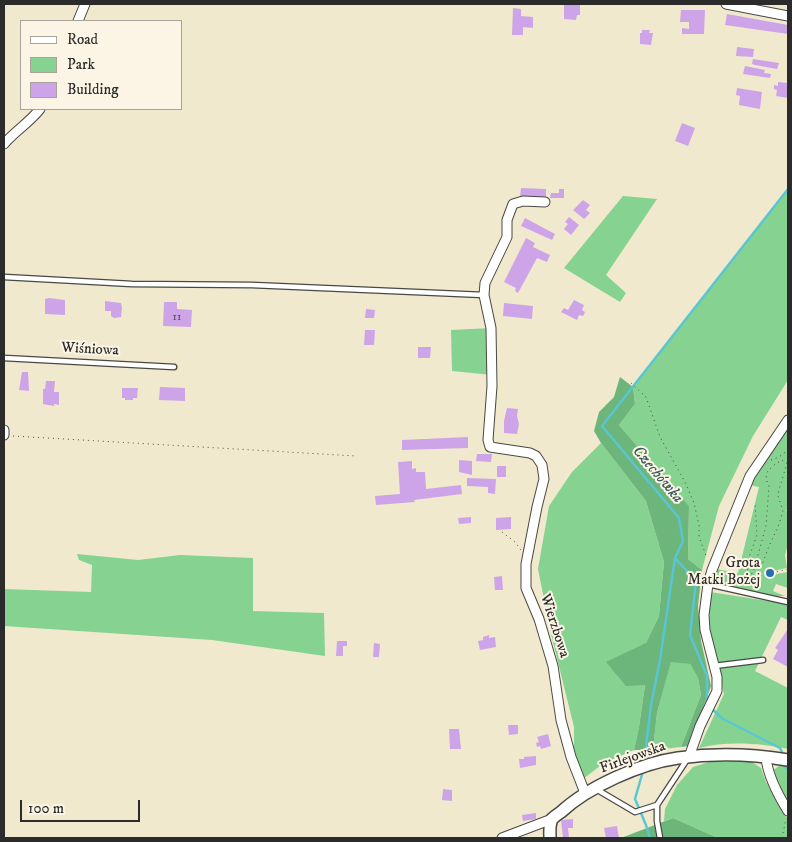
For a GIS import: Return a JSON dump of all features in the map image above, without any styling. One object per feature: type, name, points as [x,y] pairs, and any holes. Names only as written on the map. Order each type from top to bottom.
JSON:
[{"type":"street","points":[[78,20],[84,4]]},
{"type":"street","points":[[726,4],[788,16]]},
{"type":"street","points":[[4,144],[31,120],[39,110]]},
{"type":"street","points":[[484,295],[485,283],[507,237],[507,220],[513,204],[523,201],[545,202]]},
{"type":"street","name":"Wierzbowa","points":[[484,295],[491,328],[492,386],[488,440],[490,446],[530,453],[536,456],[542,465],[544,478],[526,564],[526,588],[539,619],[553,666],[561,720],[572,757],[590,791]]},
{"type":"street","points":[[689,757],[700,726],[717,691],[714,666],[705,630],[704,615],[712,570],[750,476],[788,420]]},
{"type":"street","points":[[4,430],[4,435]]},
{"type":"street","name":"Firlejowska","points":[[502,838],[552,819],[590,791],[651,764],[671,759],[730,755],[788,760]]},
{"type":"street","points":[[766,758],[772,781],[788,811]]},
{"type":"street","points":[[550,838],[552,819]]},
{"type":"lane","points":[[4,277],[132,284],[261,285],[484,295]]},
{"type":"lane","name":"Wiśniowa","points":[[4,358],[174,367]]},
{"type":"lane","points":[[708,584],[788,602]]},
{"type":"lane","points":[[714,666],[763,660]]},
{"type":"lane","points":[[660,838],[656,821],[657,805],[689,757]]},
{"type":"lane","points":[[590,791],[635,812],[657,805]]},
{"type":"path","points":[[631,383],[646,397],[660,437],[685,482],[694,503],[699,524],[699,537],[712,570]]},
{"type":"path","points":[[4,435],[356,456]]},
{"type":"path","points":[[763,457],[773,460],[788,450]]},
{"type":"path","points":[[755,502],[757,535],[747,563],[748,575],[753,573],[766,526],[769,486],[766,479],[767,472],[782,460],[787,464],[778,496],[783,511],[778,528],[753,588],[755,594]]},
{"type":"path","points":[[502,532],[519,547],[526,564]]},
{"type":"path","points":[[772,573],[788,569]]},
{"type":"path","points":[[782,838],[788,811]]},
{"type":"green space","points":[[788,189],[788,380],[753,436],[719,506],[702,570],[688,559],[689,506],[619,425],[635,404],[633,387]]},
{"type":"green space","points":[[623,196],[657,199],[606,275],[626,293],[620,302],[564,268]]},
{"type":"green space","points":[[491,328],[492,375],[452,371],[451,330]]},
{"type":"green space","points":[[620,377],[633,387],[635,404],[619,425],[689,506],[688,559],[702,570],[698,606],[701,641],[711,686],[689,746],[681,747],[701,695],[698,678],[690,664],[671,662],[657,713],[653,750],[634,750],[645,685],[626,686],[606,662],[646,643],[659,616],[664,562],[646,501],[601,443],[594,431],[599,412],[614,397]]},
{"type":"green space","points":[[788,427],[788,510],[785,510],[788,511],[788,545],[785,555],[787,568],[773,571],[769,569],[768,573],[771,575],[788,572],[788,588],[776,584],[773,591],[785,596],[775,596],[713,581],[716,569],[738,573],[759,487],[750,485]]},
{"type":"green space","points":[[601,443],[646,501],[664,562],[659,616],[646,643],[645,684],[634,750],[604,763],[583,779],[574,755],[574,727],[551,634],[538,569],[549,506],[572,472]]},
{"type":"green space","points":[[77,554],[138,560],[180,555],[253,558],[253,611],[324,613],[325,656],[212,640],[4,626],[4,589],[91,592],[92,565],[79,560]]},
{"type":"green space","points":[[710,592],[788,604],[788,620],[781,617],[755,671],[788,688],[788,749],[766,745],[743,744],[720,744],[699,748],[724,694],[709,629]]},
{"type":"green space","points":[[671,661],[690,664],[698,678],[701,695],[681,747],[653,750],[657,713]]},
{"type":"green space","points":[[709,762],[752,762],[761,768],[766,782],[788,819],[788,838],[718,838],[673,818],[664,821],[665,809],[677,785],[693,767]]},
{"type":"green space","points":[[779,766],[788,766],[788,811],[769,773]]},
{"type":"green space","points":[[673,818],[718,838],[621,838]]},
{"type":"building","points":[[564,4],[580,4],[580,15],[577,15],[576,20],[564,19]]},
{"type":"building","points":[[513,8],[521,9],[521,16],[533,17],[533,28],[523,27],[523,35],[512,35]]},
{"type":"building","points":[[681,10],[705,10],[704,34],[682,34],[682,28],[689,29],[689,22],[680,22]]},
{"type":"building","points":[[727,14],[788,25],[788,34],[725,25]]},
{"type":"building","points":[[642,30],[650,30],[649,33],[653,33],[651,45],[640,44],[640,33],[642,33]]},
{"type":"building","points":[[737,47],[754,49],[753,57],[736,56]]},
{"type":"building","points":[[753,59],[779,63],[777,69],[752,64]]},
{"type":"building","points":[[745,66],[765,70],[764,73],[771,74],[770,78],[743,74]]},
{"type":"building","points":[[778,82],[788,83],[788,98],[776,96],[777,90],[774,89],[774,85],[778,86]]},
{"type":"building","points":[[737,88],[762,92],[760,109],[739,105],[740,96],[736,95]]},
{"type":"building","points":[[682,123],[695,128],[688,146],[675,141]]},
{"type":"building","points":[[521,188],[546,189],[546,199],[520,198]]},
{"type":"building","points":[[559,189],[564,189],[564,198],[550,198],[551,193],[559,193]]},
{"type":"building","points":[[583,200],[590,205],[586,210],[590,213],[584,219],[573,210]]},
{"type":"building","points":[[569,217],[579,225],[571,235],[564,229],[568,224],[565,222]]},
{"type":"building","points":[[525,218],[555,234],[552,240],[521,226]]},
{"type":"building","points":[[526,238],[535,243],[533,247],[550,255],[547,262],[537,258],[518,293],[515,291],[516,288],[504,282]]},
{"type":"building","points":[[45,299],[65,300],[65,315],[45,314]]},
{"type":"building","points":[[574,300],[584,305],[582,310],[585,312],[583,316],[579,315],[577,320],[561,312],[564,308],[568,310]]},
{"type":"building","points":[[105,301],[121,303],[121,317],[114,318],[111,316],[111,311],[105,311]]},
{"type":"building","points":[[164,302],[177,302],[177,309],[192,310],[191,327],[163,326]]},
{"type":"building","points":[[504,303],[533,306],[532,319],[503,316]]},
{"type":"building","points":[[366,309],[375,310],[374,318],[365,318]]},
{"type":"building","points":[[365,330],[375,330],[374,345],[364,345]]},
{"type":"building","points":[[418,347],[431,347],[430,358],[418,358]]},
{"type":"building","points":[[22,372],[28,372],[29,391],[19,390]]},
{"type":"building","points":[[46,381],[55,381],[54,392],[59,392],[59,405],[43,404],[43,389],[45,389]]},
{"type":"building","points":[[160,387],[185,388],[185,401],[159,400]]},
{"type":"building","points":[[122,388],[138,388],[137,398],[125,400],[125,398],[122,398]]},
{"type":"building","points":[[507,408],[518,409],[519,424],[517,434],[504,433]]},
{"type":"building","points":[[468,437],[468,448],[402,450],[402,440]]},
{"type":"building","points":[[477,454],[492,454],[491,462],[476,461]]},
{"type":"building","points":[[459,460],[472,461],[472,475],[459,472]]},
{"type":"building","points":[[412,461],[412,469],[416,468],[416,472],[425,472],[426,489],[461,485],[462,494],[414,500],[415,502],[376,505],[375,496],[400,494],[398,462]]},
{"type":"building","points":[[497,466],[506,466],[506,477],[497,477]]},
{"type":"building","points":[[467,478],[496,479],[495,494],[488,493],[488,487],[467,486]]},
{"type":"building","points":[[471,517],[471,523],[459,524],[458,518]]},
{"type":"building","points":[[511,517],[511,529],[496,530],[496,518]]},
{"type":"building","points":[[502,576],[503,590],[495,590],[494,577]]},
{"type":"building","points":[[788,629],[788,667],[773,659],[778,650],[775,648]]},
{"type":"building","points":[[489,635],[489,638],[495,637],[496,647],[480,650],[478,641],[483,640],[483,637]]},
{"type":"building","points":[[337,641],[347,641],[347,646],[343,646],[343,656],[336,656]]},
{"type":"building","points":[[374,643],[380,644],[379,657],[373,657]]},
{"type":"building","points":[[508,725],[518,725],[518,734],[509,735]]},
{"type":"building","points":[[449,729],[459,729],[461,749],[450,749]]},
{"type":"building","points":[[548,734],[551,746],[541,749],[540,746],[537,747],[536,743],[539,742],[537,737]]},
{"type":"building","points":[[536,756],[536,765],[520,768],[519,759]]},
{"type":"building","points":[[443,789],[452,790],[452,801],[442,800]]},
{"type":"building","points":[[536,813],[536,819],[523,821],[522,815]]},
{"type":"building","points":[[573,819],[573,828],[568,828],[569,838],[563,838],[561,820]]},
{"type":"building","points":[[617,826],[619,838],[606,838],[604,828]]},
{"type":"waterway","name":"Czechówka","points":[[644,763],[651,705],[660,660],[675,558],[683,541],[679,518],[602,426],[788,189]]},
{"type":"waterway","points":[[675,558],[696,581],[690,635],[707,676],[707,702]]},
{"type":"waterway","points":[[711,708],[723,719],[780,748],[782,752]]},
{"type":"waterway","name":"Czechówka","points":[[643,771],[635,799],[650,838]]},
{"type":"place","name":"Grota Matki Bożej","points":[[770,573]]}]
